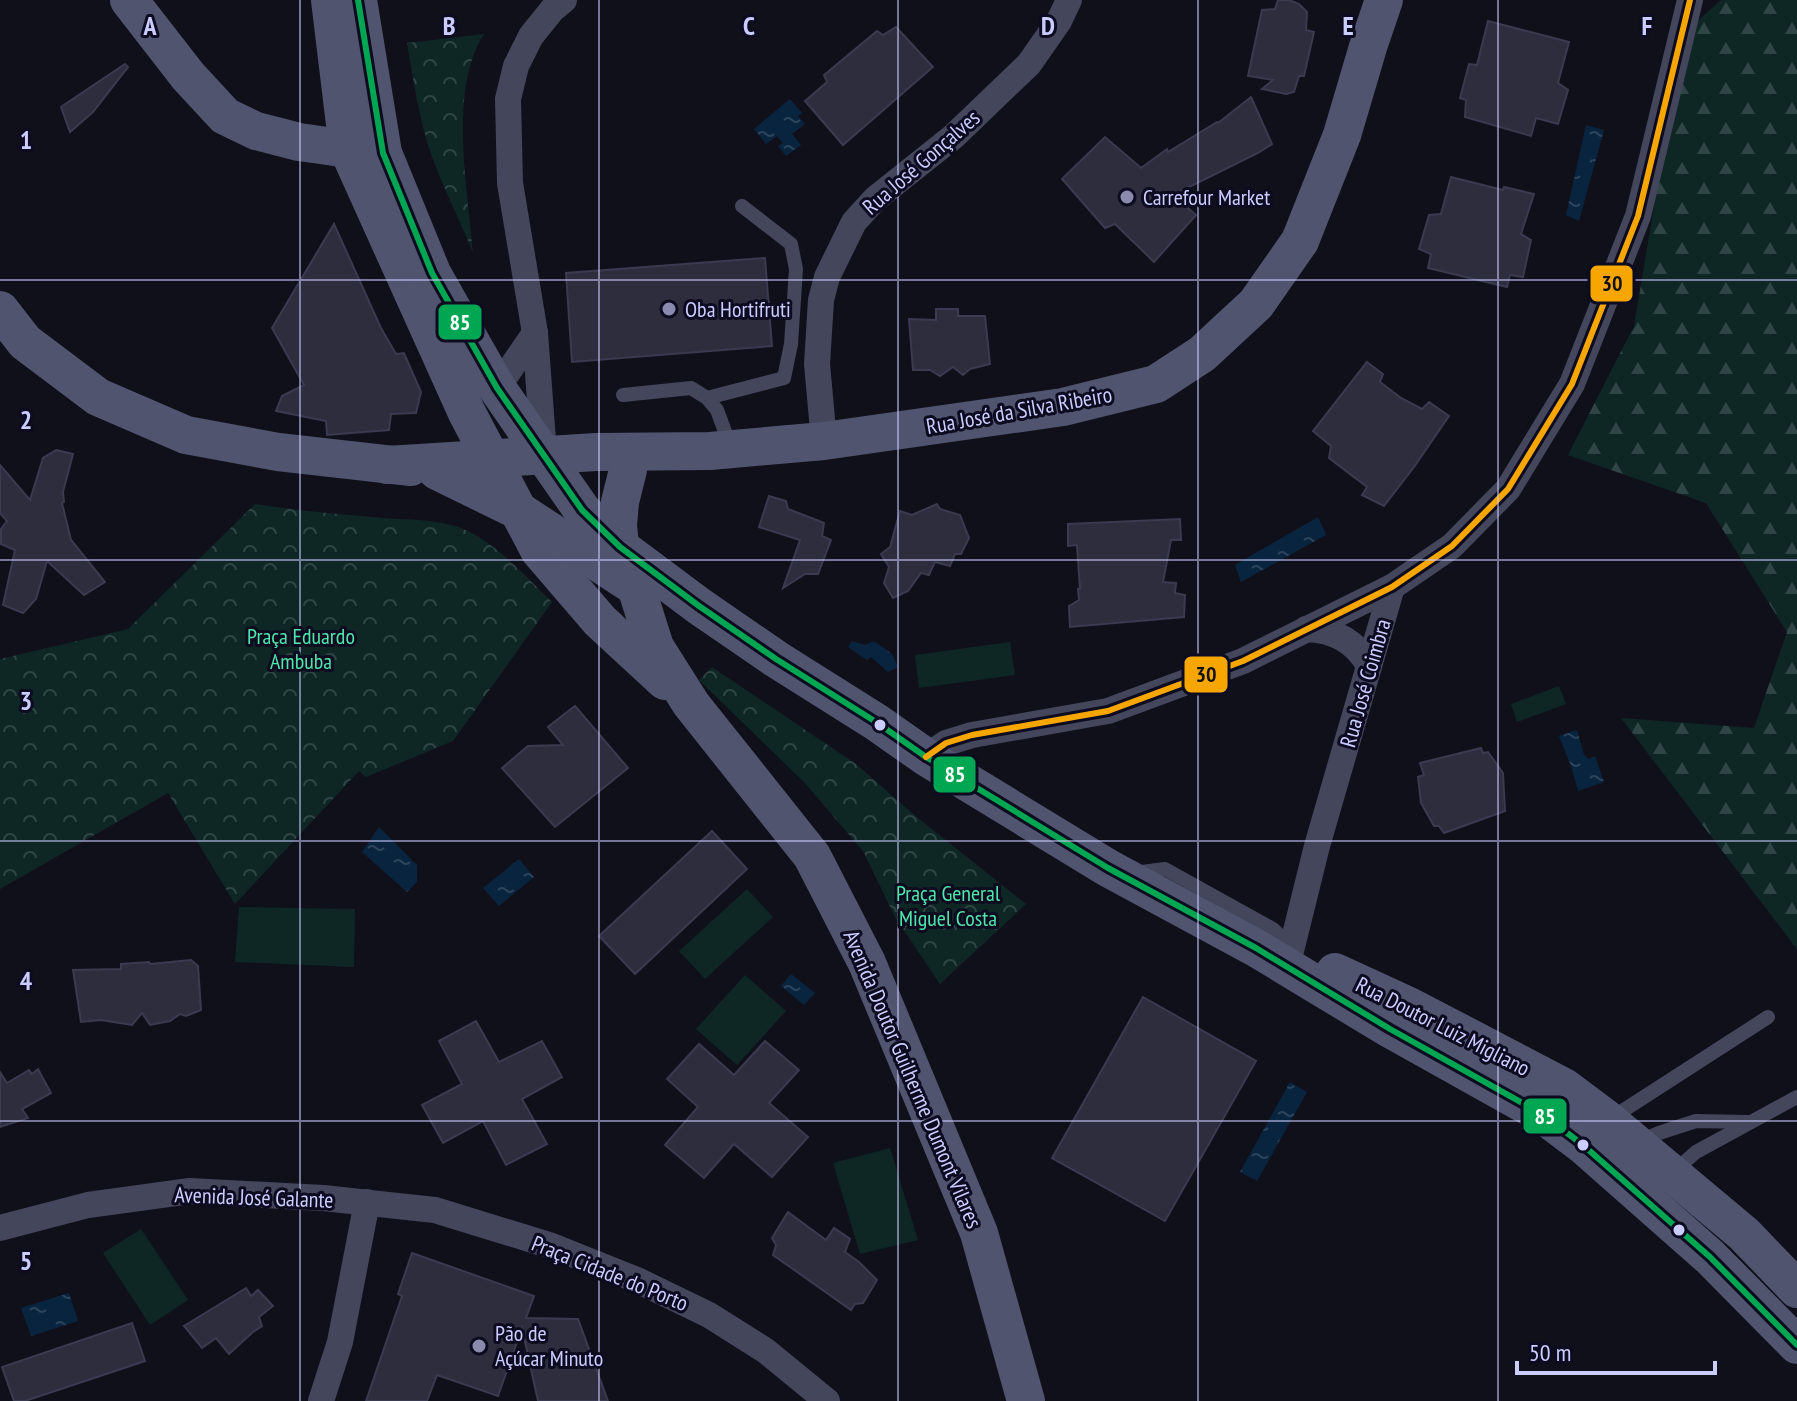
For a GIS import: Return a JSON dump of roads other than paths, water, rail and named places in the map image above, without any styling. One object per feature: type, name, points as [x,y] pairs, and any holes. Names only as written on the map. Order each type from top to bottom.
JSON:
[{"type":"main road","points":[[129,0],[188,76],[225,116],[256,131],[299,142],[366,151]]},
{"type":"main road","name":"Avenida Doutor Guilherme Dumont Vilares","points":[[330,0],[366,151],[467,413],[539,550],[600,621],[691,704]]},
{"type":"main road","name":"Avenida Doutor Guilherme Dumont Vilares","points":[[358,0],[366,151],[497,388],[582,510],[620,547]]},
{"type":"main road","name":"Rua José da Silva Ribeiro","points":[[552,466],[596,452],[720,450],[824,441],[1063,407],[1156,384],[1202,354],[1256,304],[1300,241],[1342,135],[1384,0]]},
{"type":"main road","points":[[0,310],[25,342],[98,397],[186,435],[278,452],[387,465],[434,466],[505,484],[552,466]]},
{"type":"main road","points":[[434,466],[467,413],[497,388]]},
{"type":"main road","name":"Rua José da Silva Ribeiro","points":[[552,466],[628,470],[720,450]]},
{"type":"main road","points":[[434,466],[505,484]]},
{"type":"main road","points":[[628,470],[618,525],[620,547],[637,590]]},
{"type":"main road","name":"Avenida Doutor Guilherme Dumont Vilares","points":[[505,484],[637,590],[655,647],[691,704],[812,856],[867,963],[979,1233],[1026,1401]]},
{"type":"main road","name":"Rua Doutor Luiz Migliano","points":[[620,547],[776,659],[926,757],[1121,875],[1278,957],[1390,1029],[1542,1114],[1583,1145],[1710,1257],[1797,1345]]},
{"type":"main road","name":"Rua Doutor Luiz Migliano","points":[[637,590],[699,606]]},
{"type":"main road","name":"Rua Doutor Luiz Migliano","points":[[1278,957],[1411,1007],[1564,1087],[1744,1234],[1797,1289]]},
{"type":"street","points":[[552,466],[535,333],[510,183],[508,99],[516,66],[531,36],[564,0]]},
{"type":"street","name":"Rua José Gonçalves","points":[[824,441],[817,364],[821,300],[827,277],[854,222],[875,199],[954,136],[1029,64],[1059,21],[1069,0]]},
{"type":"street","points":[[926,757],[946,743],[972,735],[1108,711],[1243,661],[1392,587],[1452,546],[1508,489],[1572,384],[1638,216],[1690,0]]},
{"type":"street","points":[[497,388],[535,333]]},
{"type":"street","name":"Rua José Coimbra","points":[[1278,957],[1317,846],[1392,587]]},
{"type":"street","points":[[1306,629],[1336,634],[1349,641],[1369,666]]},
{"type":"street","name":"Avenida José Galante","points":[[0,1228],[88,1205],[190,1191],[367,1202]]},
{"type":"street","points":[[321,1401],[340,1342],[367,1202]]},
{"type":"street","name":"Praça Cidade do Porto","points":[[367,1202],[435,1210],[552,1246],[637,1280],[709,1315],[766,1351],[827,1401]]},
{"type":"lane","points":[[707,398],[784,378],[791,344],[796,269],[791,244],[742,206]]},
{"type":"lane","points":[[623,395],[691,388],[707,398],[717,410],[720,450]]},
{"type":"lane","points":[[1622,1132],[1768,1017]]},
{"type":"lane","points":[[1672,1173],[1696,1152],[1797,1097]]},
{"type":"lane","points":[[1622,1132],[1659,1133],[1696,1121],[1749,1122]]},
{"type":"water","points":[[790,99],[802,113],[798,116],[805,124],[792,134],[801,145],[786,156],[778,146],[783,143],[777,136],[766,144],[754,129]]},
{"type":"water","points":[[1586,125],[1604,130],[1579,221],[1566,215]]},
{"type":"water","points":[[1318,517],[1326,535],[1241,582],[1235,565]]},
{"type":"water","points":[[852,641],[865,645],[874,641],[892,654],[898,667],[888,672],[871,657],[867,660],[848,647]]},
{"type":"water","points":[[1577,730],[1584,755],[1589,759],[1595,756],[1604,782],[1578,791],[1559,736]]},
{"type":"water","points":[[379,827],[417,865],[417,882],[407,892],[362,852]]},
{"type":"water","points":[[519,859],[534,877],[499,906],[483,888]]},
{"type":"water","points":[[791,974],[815,993],[804,1005],[781,986]]},
{"type":"water","points":[[1290,1082],[1307,1092],[1257,1181],[1240,1172]]},
{"type":"water","points":[[69,1293],[78,1321],[31,1336],[21,1308]]},
{"type":"place","name":"Carrefour Market","points":[[1127,197]]},
{"type":"place","name":"Oba Hortifruti","points":[[669,309]]},
{"type":"place","name":"Pão de Açúcar Minuto","points":[[479,1346]]},
{"type":"park label","name":"Praça Eduardo Ambuba","points":[[301,648]]},
{"type":"park label","name":"Praça General Miguel Costa","points":[[948,906]]}]
